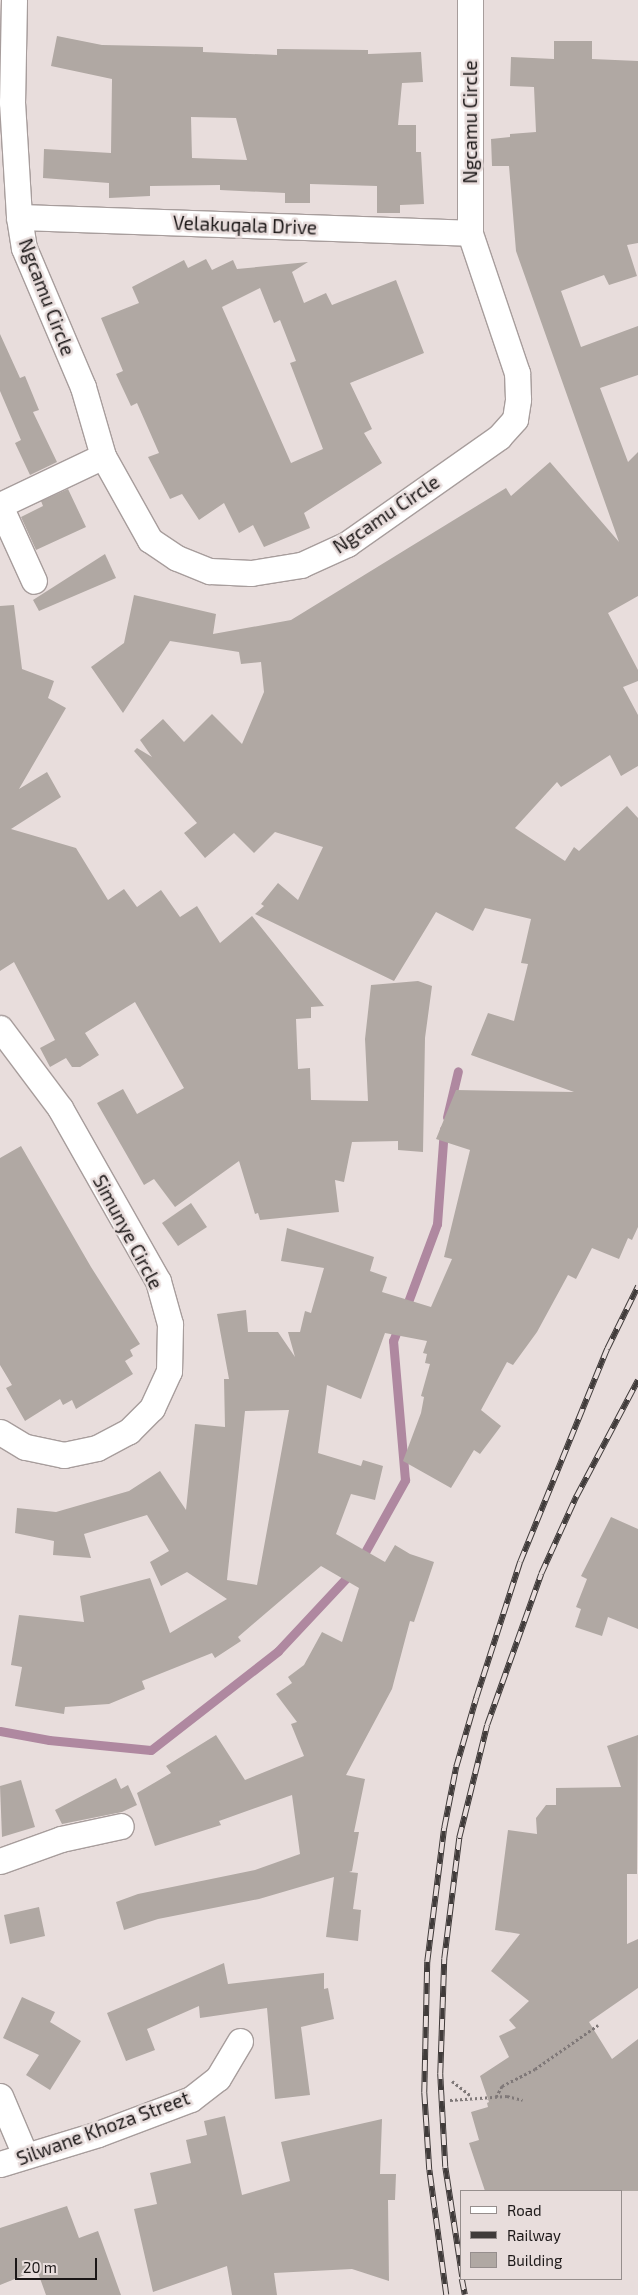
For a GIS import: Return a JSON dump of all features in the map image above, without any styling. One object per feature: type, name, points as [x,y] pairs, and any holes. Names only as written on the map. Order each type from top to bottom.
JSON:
[{"type":"street","name":"Ngcamu Circle","points":[[14,0],[12,102],[19,217],[24,248],[83,387],[103,456],[150,540],[177,558],[210,570],[251,574],[301,565],[347,544],[499,436],[515,419],[518,398],[517,373],[470,233],[470,0]]},
{"type":"street","name":"Velakuqala Drive","points":[[19,217],[470,233]]},
{"type":"street","points":[[34,580],[0,506],[103,456]]},
{"type":"street","name":"Simunye Circle","points":[[0,1028],[60,1108],[158,1281],[170,1324],[170,1371],[152,1408],[128,1431],[97,1448],[64,1454],[25,1447],[0,1432]]},
{"type":"street","points":[[0,1861],[61,1839],[121,1826]]},
{"type":"street","name":"Silwane Khoza Street","points":[[0,2164],[98,2134],[191,2099],[218,2078],[240,2041]]},
{"type":"street","points":[[0,2096],[25,2155]]},
{"type":"path","points":[[496,2097],[502,2086],[535,2069],[598,2025]]},
{"type":"path","points":[[452,2081],[471,2096]]},
{"type":"path","points":[[450,2100],[462,2101],[471,2096],[523,2100]]},
{"type":"building","points":[[57,36],[102,45],[203,47],[203,52],[277,55],[277,49],[368,50],[368,54],[421,52],[423,82],[402,83],[398,125],[416,125],[416,152],[421,152],[424,204],[400,205],[400,213],[377,213],[377,186],[310,184],[310,203],[285,203],[285,193],[220,190],[220,185],[150,186],[150,196],[109,198],[109,183],[43,178],[44,149],[111,153],[112,79],[51,66]],"holes":[[[191,117],[236,118],[247,160],[192,158]]]},
{"type":"building","points":[[554,41],[592,41],[592,59],[638,61],[638,243],[627,245],[637,276],[609,285],[604,275],[561,291],[581,347],[638,326],[638,375],[600,388],[628,462],[638,452],[638,596],[608,613],[638,670],[638,681],[623,687],[638,715],[638,766],[621,776],[610,755],[561,787],[557,782],[515,828],[565,861],[574,847],[579,851],[627,806],[638,818],[638,1227],[632,1240],[628,1238],[619,1259],[592,1248],[576,1279],[568,1275],[537,1332],[513,1365],[507,1362],[481,1410],[501,1426],[480,1454],[474,1450],[451,1488],[403,1461],[421,1413],[424,1397],[421,1396],[430,1364],[425,1363],[427,1354],[423,1353],[427,1341],[385,1333],[361,1399],[327,1385],[318,1453],[361,1466],[363,1460],[383,1466],[375,1500],[351,1494],[336,1534],[385,1562],[395,1545],[410,1554],[434,1562],[414,1622],[410,1621],[392,1689],[346,1775],[365,1779],[354,1832],[359,1832],[352,1871],[349,1872],[358,1873],[353,1909],[361,1910],[358,1941],[326,1937],[334,1877],[259,1899],[158,1919],[124,1930],[116,1902],[138,1894],[255,1870],[300,1854],[292,1795],[219,1821],[221,1825],[155,1846],[137,1793],[171,1773],[166,1766],[216,1735],[245,1780],[304,1756],[291,1724],[297,1722],[276,1694],[292,1683],[288,1677],[304,1665],[322,1632],[342,1642],[359,1588],[321,1566],[238,1637],[241,1641],[215,1658],[212,1653],[142,1681],[145,1689],[109,1704],[65,1707],[64,1714],[15,1706],[22,1667],[11,1665],[19,1615],[84,1622],[80,1596],[150,1578],[170,1633],[227,1599],[187,1572],[161,1586],[150,1562],[169,1551],[147,1515],[84,1534],[91,1558],[53,1555],[54,1541],[15,1533],[17,1508],[56,1512],[129,1491],[160,1471],[186,1510],[195,1424],[225,1427],[224,1379],[229,1379],[217,1314],[246,1310],[248,1332],[278,1332],[295,1357],[288,1332],[300,1332],[305,1311],[311,1313],[324,1268],[281,1261],[287,1228],[374,1257],[370,1271],[387,1277],[382,1292],[431,1307],[452,1259],[444,1257],[470,1150],[436,1139],[456,1090],[574,1092],[471,1055],[488,1013],[514,1021],[528,964],[521,963],[531,919],[485,908],[473,931],[436,912],[394,981],[255,914],[264,906],[261,904],[278,883],[298,900],[323,847],[275,832],[254,853],[234,833],[205,858],[184,833],[197,823],[134,751],[137,748],[152,757],[140,740],[163,719],[184,742],[212,714],[242,744],[264,692],[261,662],[241,664],[239,652],[170,641],[123,713],[91,667],[124,643],[134,595],[216,614],[213,634],[291,620],[506,488],[511,496],[550,462],[619,542],[516,251],[509,166],[492,166],[491,139],[510,137],[510,134],[536,132],[534,87],[510,86],[511,57],[554,59]],"holes":[[[289,1410],[257,1585],[227,1580],[245,1411]]]},
{"type":"building","points":[[206,259],[212,270],[233,260],[237,269],[308,262],[292,272],[304,303],[326,293],[332,305],[396,280],[424,353],[350,383],[372,429],[364,433],[382,463],[304,513],[310,528],[264,547],[253,525],[239,533],[224,503],[199,520],[182,494],[170,499],[148,457],[159,453],[137,403],[131,406],[116,374],[123,371],[101,318],[139,303],[132,287],[184,260],[188,268]],"holes":[[[260,288],[274,323],[280,320],[296,361],[290,363],[323,449],[291,463],[222,307]]]},
{"type":"building","points":[[0,334],[20,378],[25,376],[39,410],[33,412],[57,462],[30,475],[15,443],[21,440],[0,391]]},
{"type":"building","points":[[68,489],[86,527],[36,550],[21,517],[43,506],[41,501]]},
{"type":"building","points":[[105,554],[116,578],[39,611],[33,600]]},
{"type":"building","points":[[14,605],[22,669],[54,681],[48,698],[66,708],[19,789],[47,772],[61,797],[11,829],[76,848],[108,900],[124,889],[137,907],[161,890],[180,917],[197,906],[220,943],[252,916],[324,1006],[311,1007],[311,1018],[296,1019],[298,1069],[310,1068],[311,1100],[368,1101],[365,1039],[371,985],[418,981],[432,986],[425,1038],[423,1152],[398,1150],[398,1141],[352,1142],[344,1182],[335,1180],[339,1212],[260,1220],[258,1213],[255,1214],[239,1161],[175,1207],[154,1179],[144,1185],[97,1103],[123,1089],[137,1114],[184,1088],[135,1002],[85,1033],[99,1055],[80,1067],[72,1067],[66,1058],[50,1067],[40,1048],[55,1040],[14,962],[0,971],[0,606]]},
{"type":"building","points":[[21,1146],[91,1267],[140,1344],[130,1350],[133,1356],[125,1361],[133,1374],[76,1409],[72,1400],[63,1405],[60,1399],[25,1421],[6,1388],[12,1385],[0,1365],[0,1158]]},
{"type":"building","points":[[191,1203],[207,1227],[178,1246],[162,1223]]},
{"type":"building","points":[[611,1517],[638,1529],[638,1629],[608,1617],[602,1636],[575,1627],[581,1609],[576,1607],[587,1579],[581,1576]]},
{"type":"building","points":[[638,1735],[637,1874],[627,1874],[627,1944],[638,1939],[638,1988],[589,2022],[612,2059],[638,2039],[638,2191],[485,2190],[469,2143],[479,2140],[471,2112],[488,2107],[487,2103],[489,2102],[480,2076],[509,2057],[499,2036],[516,2028],[509,2020],[529,2001],[491,1971],[520,1934],[495,1930],[508,1830],[537,1834],[536,1818],[546,1805],[556,1805],[556,1788],[621,1787],[607,1746]]},
{"type":"building","points":[[116,1778],[121,1789],[128,1785],[137,1805],[122,1812],[62,1824],[55,1810]]},
{"type":"building","points":[[21,1780],[35,1827],[2,1837],[0,1786]]},
{"type":"building","points":[[39,1907],[45,1936],[10,1944],[4,1915]]},
{"type":"building","points":[[224,1963],[228,1984],[324,1973],[324,1989],[328,1988],[334,2019],[301,2027],[310,2095],[275,2099],[267,2008],[200,2018],[199,2006],[147,2029],[155,2050],[126,2061],[107,2013]]},
{"type":"building","points":[[22,1997],[55,2012],[50,2022],[81,2041],[50,2090],[26,2075],[39,2055],[3,2038]]},
{"type":"building","points":[[225,2116],[242,2195],[290,2181],[281,2142],[382,2119],[380,2174],[396,2174],[395,2200],[388,2200],[389,2281],[352,2269],[274,2273],[277,2295],[232,2295],[227,2266],[153,2292],[134,2209],[157,2204],[150,2173],[191,2163],[186,2140],[207,2135],[204,2121]]},
{"type":"building","points":[[67,2206],[79,2238],[98,2231],[121,2295],[46,2295],[37,2270],[0,2285],[0,2228]]},
{"type":"waterway","points":[[447,1117],[458,1071]]},
{"type":"waterway","points":[[405,1310],[437,1224],[444,1129]]},
{"type":"waterway","points":[[360,1561],[405,1480],[393,1341],[399,1325]]},
{"type":"waterway","points":[[0,1731],[49,1740],[151,1750],[278,1651],[352,1572]]},
{"type":"railway","points":[[446,2295],[429,2170],[424,2093],[427,1962],[444,1828],[456,1767],[520,1562],[607,1349],[638,1286]]},
{"type":"railway","points":[[460,2264],[445,2167],[440,2074],[444,1959],[459,1838],[487,1725],[541,1574],[576,1497],[638,1380]]},
{"type":"railway","points":[[462,2280],[465,2295]]}]
